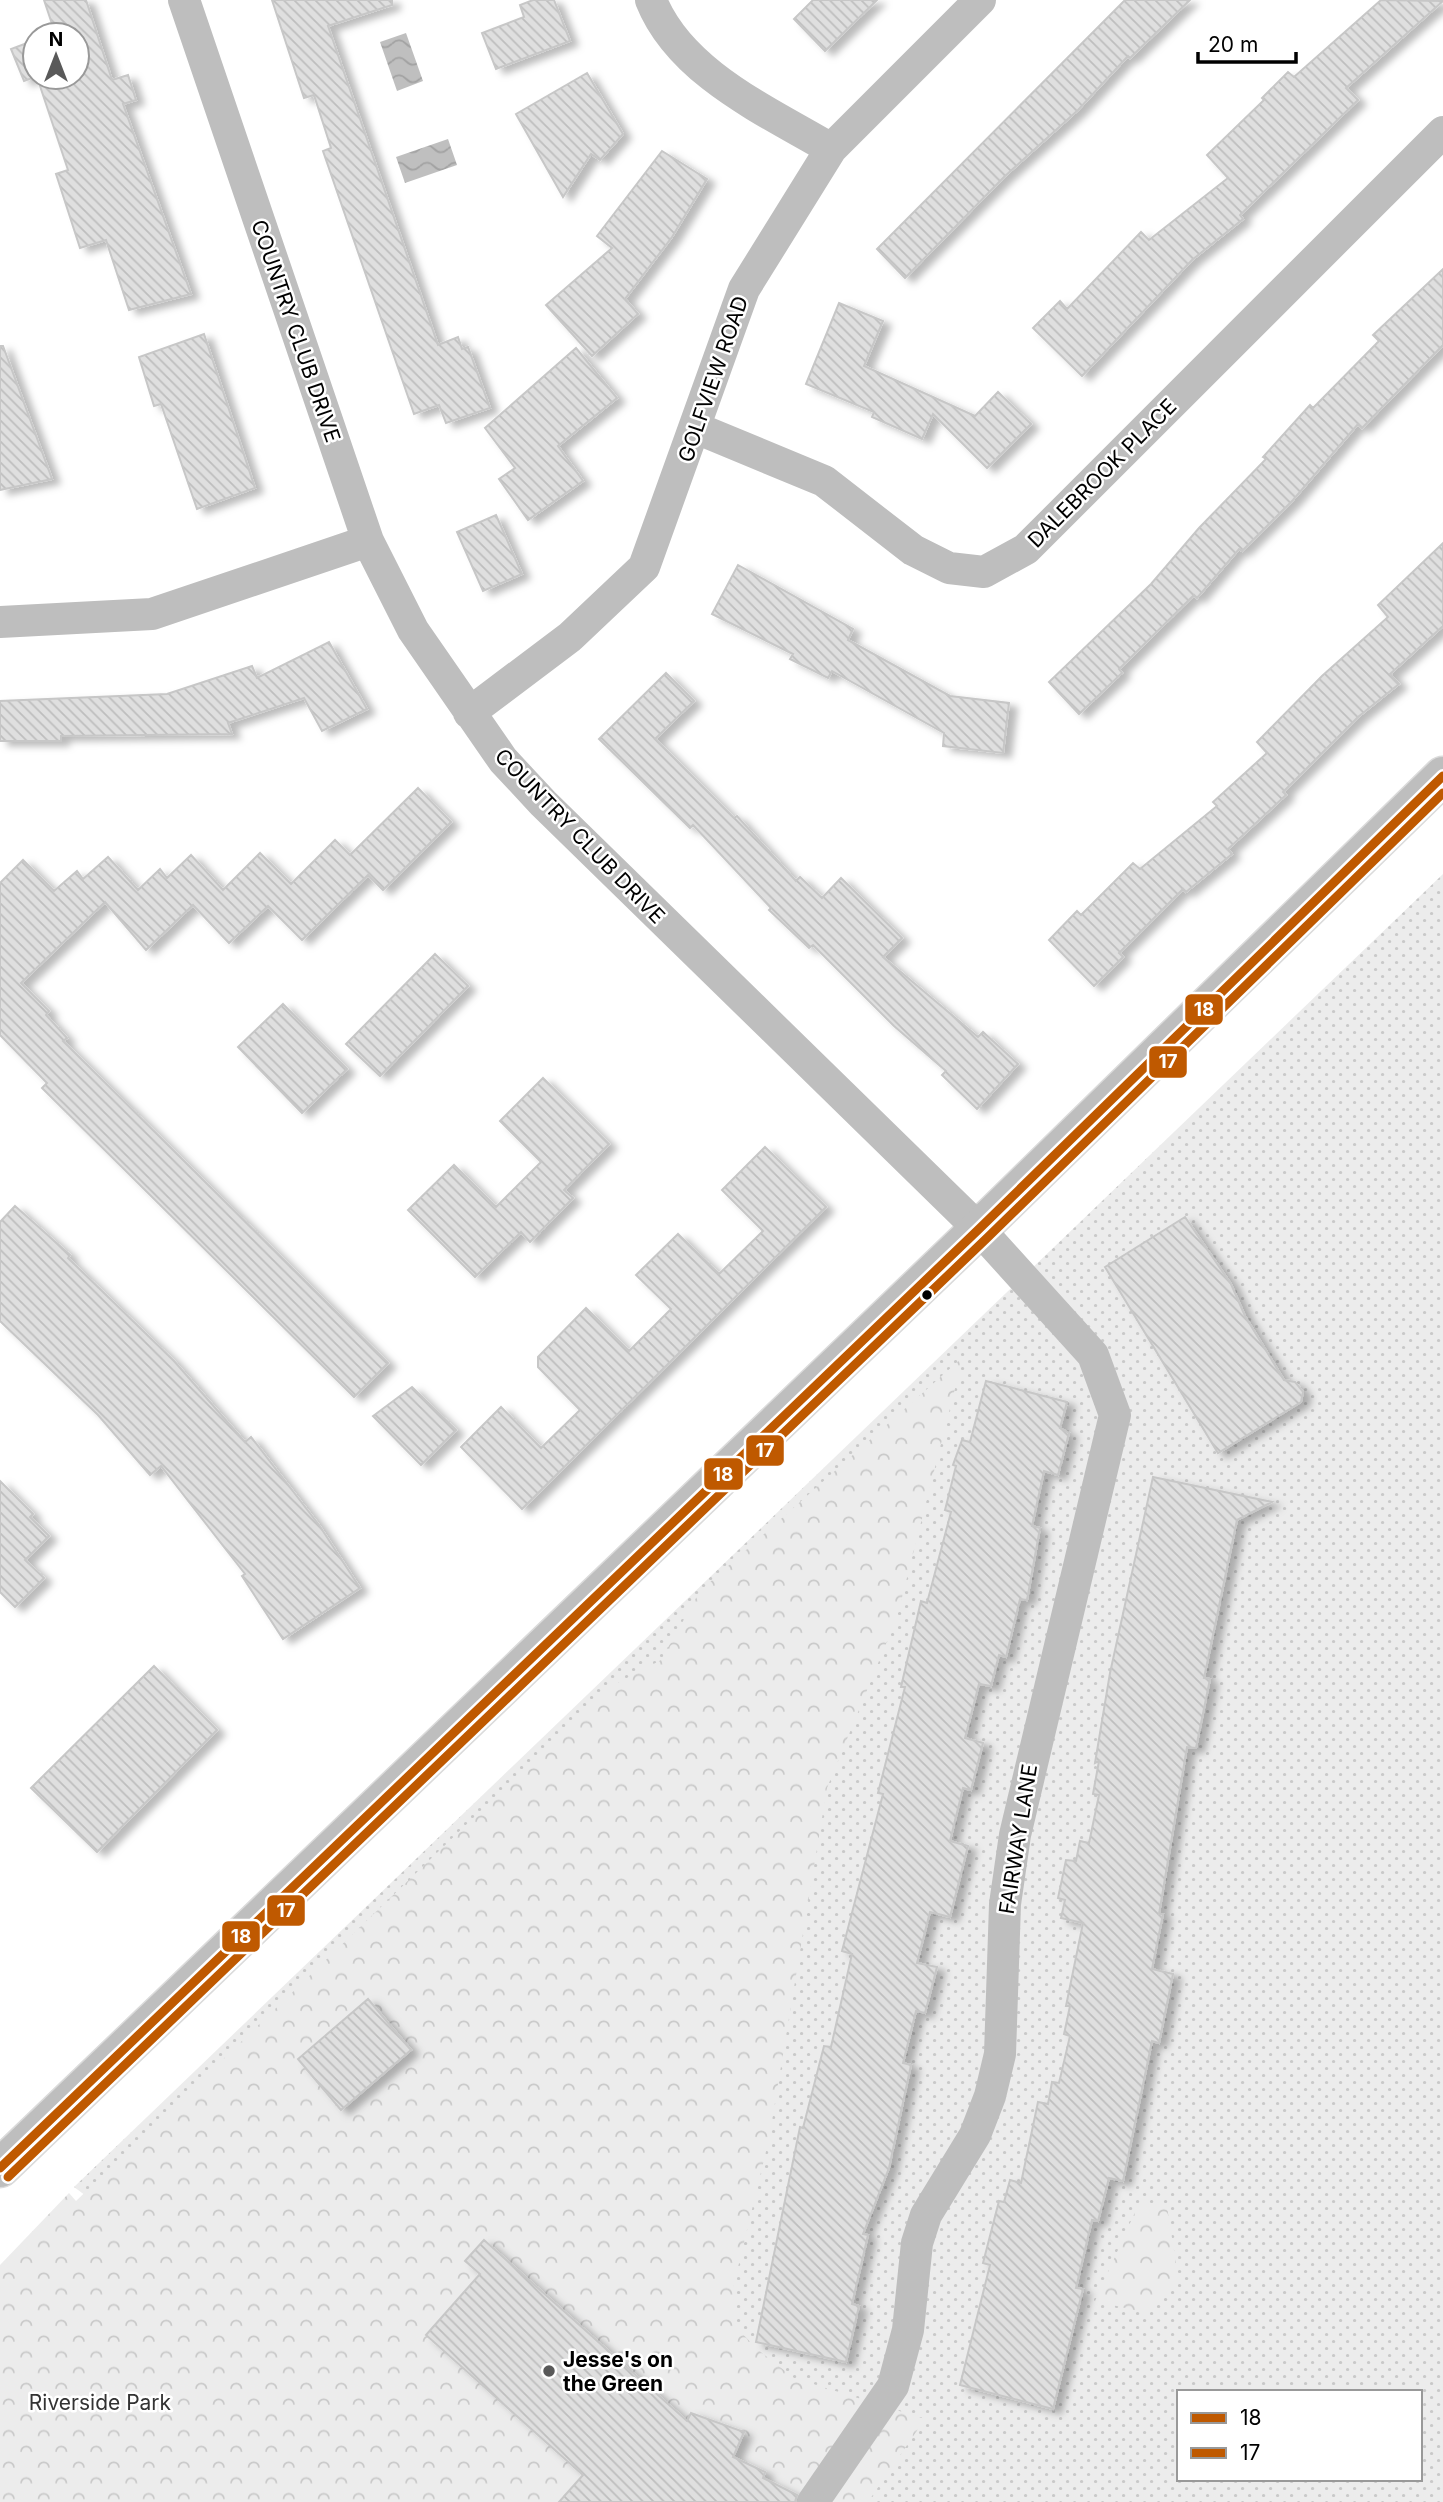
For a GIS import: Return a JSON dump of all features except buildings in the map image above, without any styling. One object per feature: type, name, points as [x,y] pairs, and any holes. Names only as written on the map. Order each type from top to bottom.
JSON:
[{"type":"main road","points":[[0,2168],[979,1229],[1443,776]]},
{"type":"street","name":"COUNTRY CLUB DRIVE","points":[[184,0],[368,541],[413,629],[503,760],[543,803],[979,1229]]},
{"type":"street","points":[[651,0],[660,22],[708,73],[831,149]]},
{"type":"street","name":"GOLFVIEW ROAD","points":[[469,713],[570,637],[645,567],[696,428],[718,354],[744,289],[831,149],[980,0]]},
{"type":"street","name":"DALEBROOK PLACE","points":[[696,428],[824,481],[912,550],[949,568],[984,572],[1026,549],[1443,132]]},
{"type":"street","points":[[0,622],[152,614],[368,541]]},
{"type":"street","name":"FAIRWAY LANE","points":[[813,2502],[893,2386],[908,2330],[917,2243],[926,2215],[975,2135],[990,2095],[1000,2054],[1005,1904],[1015,1835],[1115,1415],[1093,1355],[979,1229]]},
{"type":"green space","points":[[1443,874],[1443,2502],[499,2502],[74,2187]]},
{"type":"green space","name":"Riverside Park","points":[[963,1357],[897,1617],[827,1788],[769,2139],[733,2288],[736,2327],[757,2349],[794,2378],[925,2419],[868,2502],[0,2502],[0,2265],[69,2193],[76,2201],[608,1688],[661,1660],[700,1591]]},
{"type":"green space","points":[[1140,2201],[1167,2207],[1179,2281],[1147,2313],[1095,2301]]},
{"type":"water","points":[[406,33],[423,81],[397,91],[380,42]]},
{"type":"water","points":[[448,139],[457,165],[405,183],[396,157]]},
{"type":"transit line","name":"18","points":[[0,2168],[979,1229],[1443,776]]},
{"type":"transit line","name":"17","points":[[8,2177],[987,1238],[1443,793]]},
{"type":"place","name":"Jesse's on the Green","points":[[549,2371]]}]
